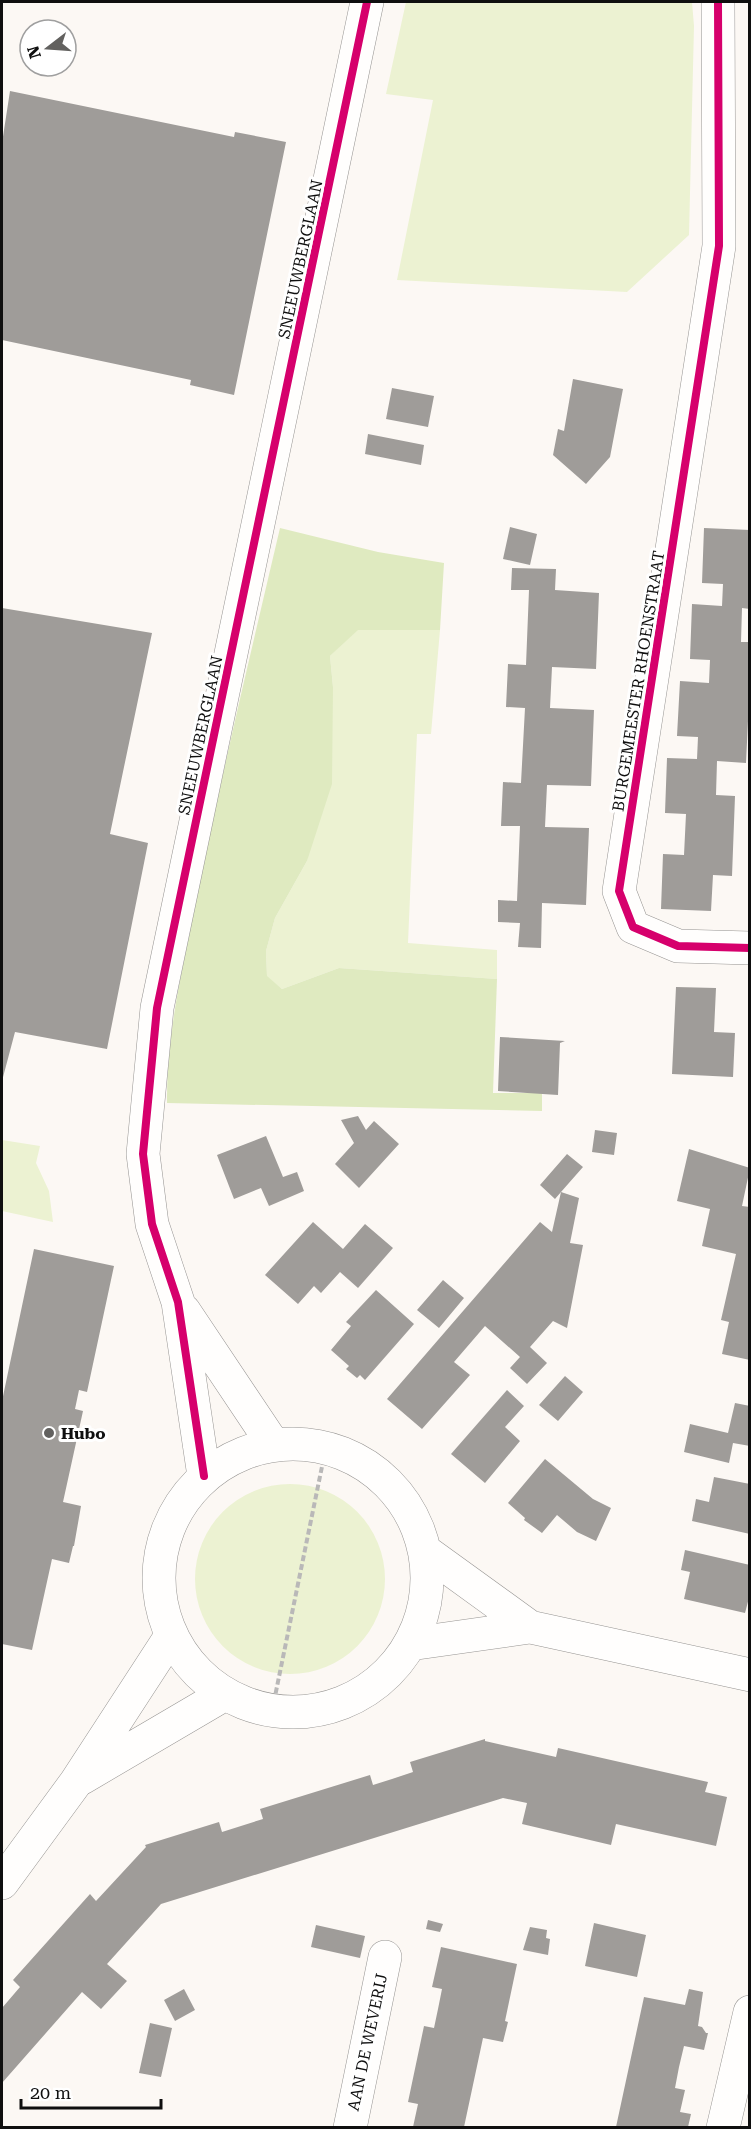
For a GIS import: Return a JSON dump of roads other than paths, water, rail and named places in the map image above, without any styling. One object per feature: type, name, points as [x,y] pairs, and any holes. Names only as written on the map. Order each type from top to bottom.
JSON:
[{"type":"street","name":"SNEEUWBERGLAAN","points":[[204,1476],[178,1302],[152,1224],[143,1154],[157,1008],[367,2]]},
{"type":"street","name":"BURGEMEESTER RHOENSTRAAT","points":[[718,2],[719,246],[619,891],[633,927],[678,946],[750,948]]},
{"type":"street","name":"SNEEUWBERGLAAN","points":[[178,1302],[273,1444]]},
{"type":"street","points":[[273,1444],[326,1447],[371,1468],[406,1505],[425,1551],[426,1599],[411,1644],[391,1670],[366,1691],[336,1706],[304,1712],[272,1711],[225,1694],[194,1669],[171,1636],[159,1594],[161,1550],[176,1510],[204,1476],[236,1455],[273,1444]]},
{"type":"street","points":[[425,1551],[530,1627]]},
{"type":"street","points":[[411,1644],[530,1627],[750,1675]]},
{"type":"street","points":[[2,1883],[76,1782],[171,1636]]},
{"type":"street","points":[[76,1782],[225,1694]]},
{"type":"street","name":"AAN DE WEVERIJ","points":[[350,2127],[385,1957]]},
{"type":"street","points":[[723,2127],[750,2012]]},
{"type":"place","name":"Hubo","points":[[49,1433]]}]
